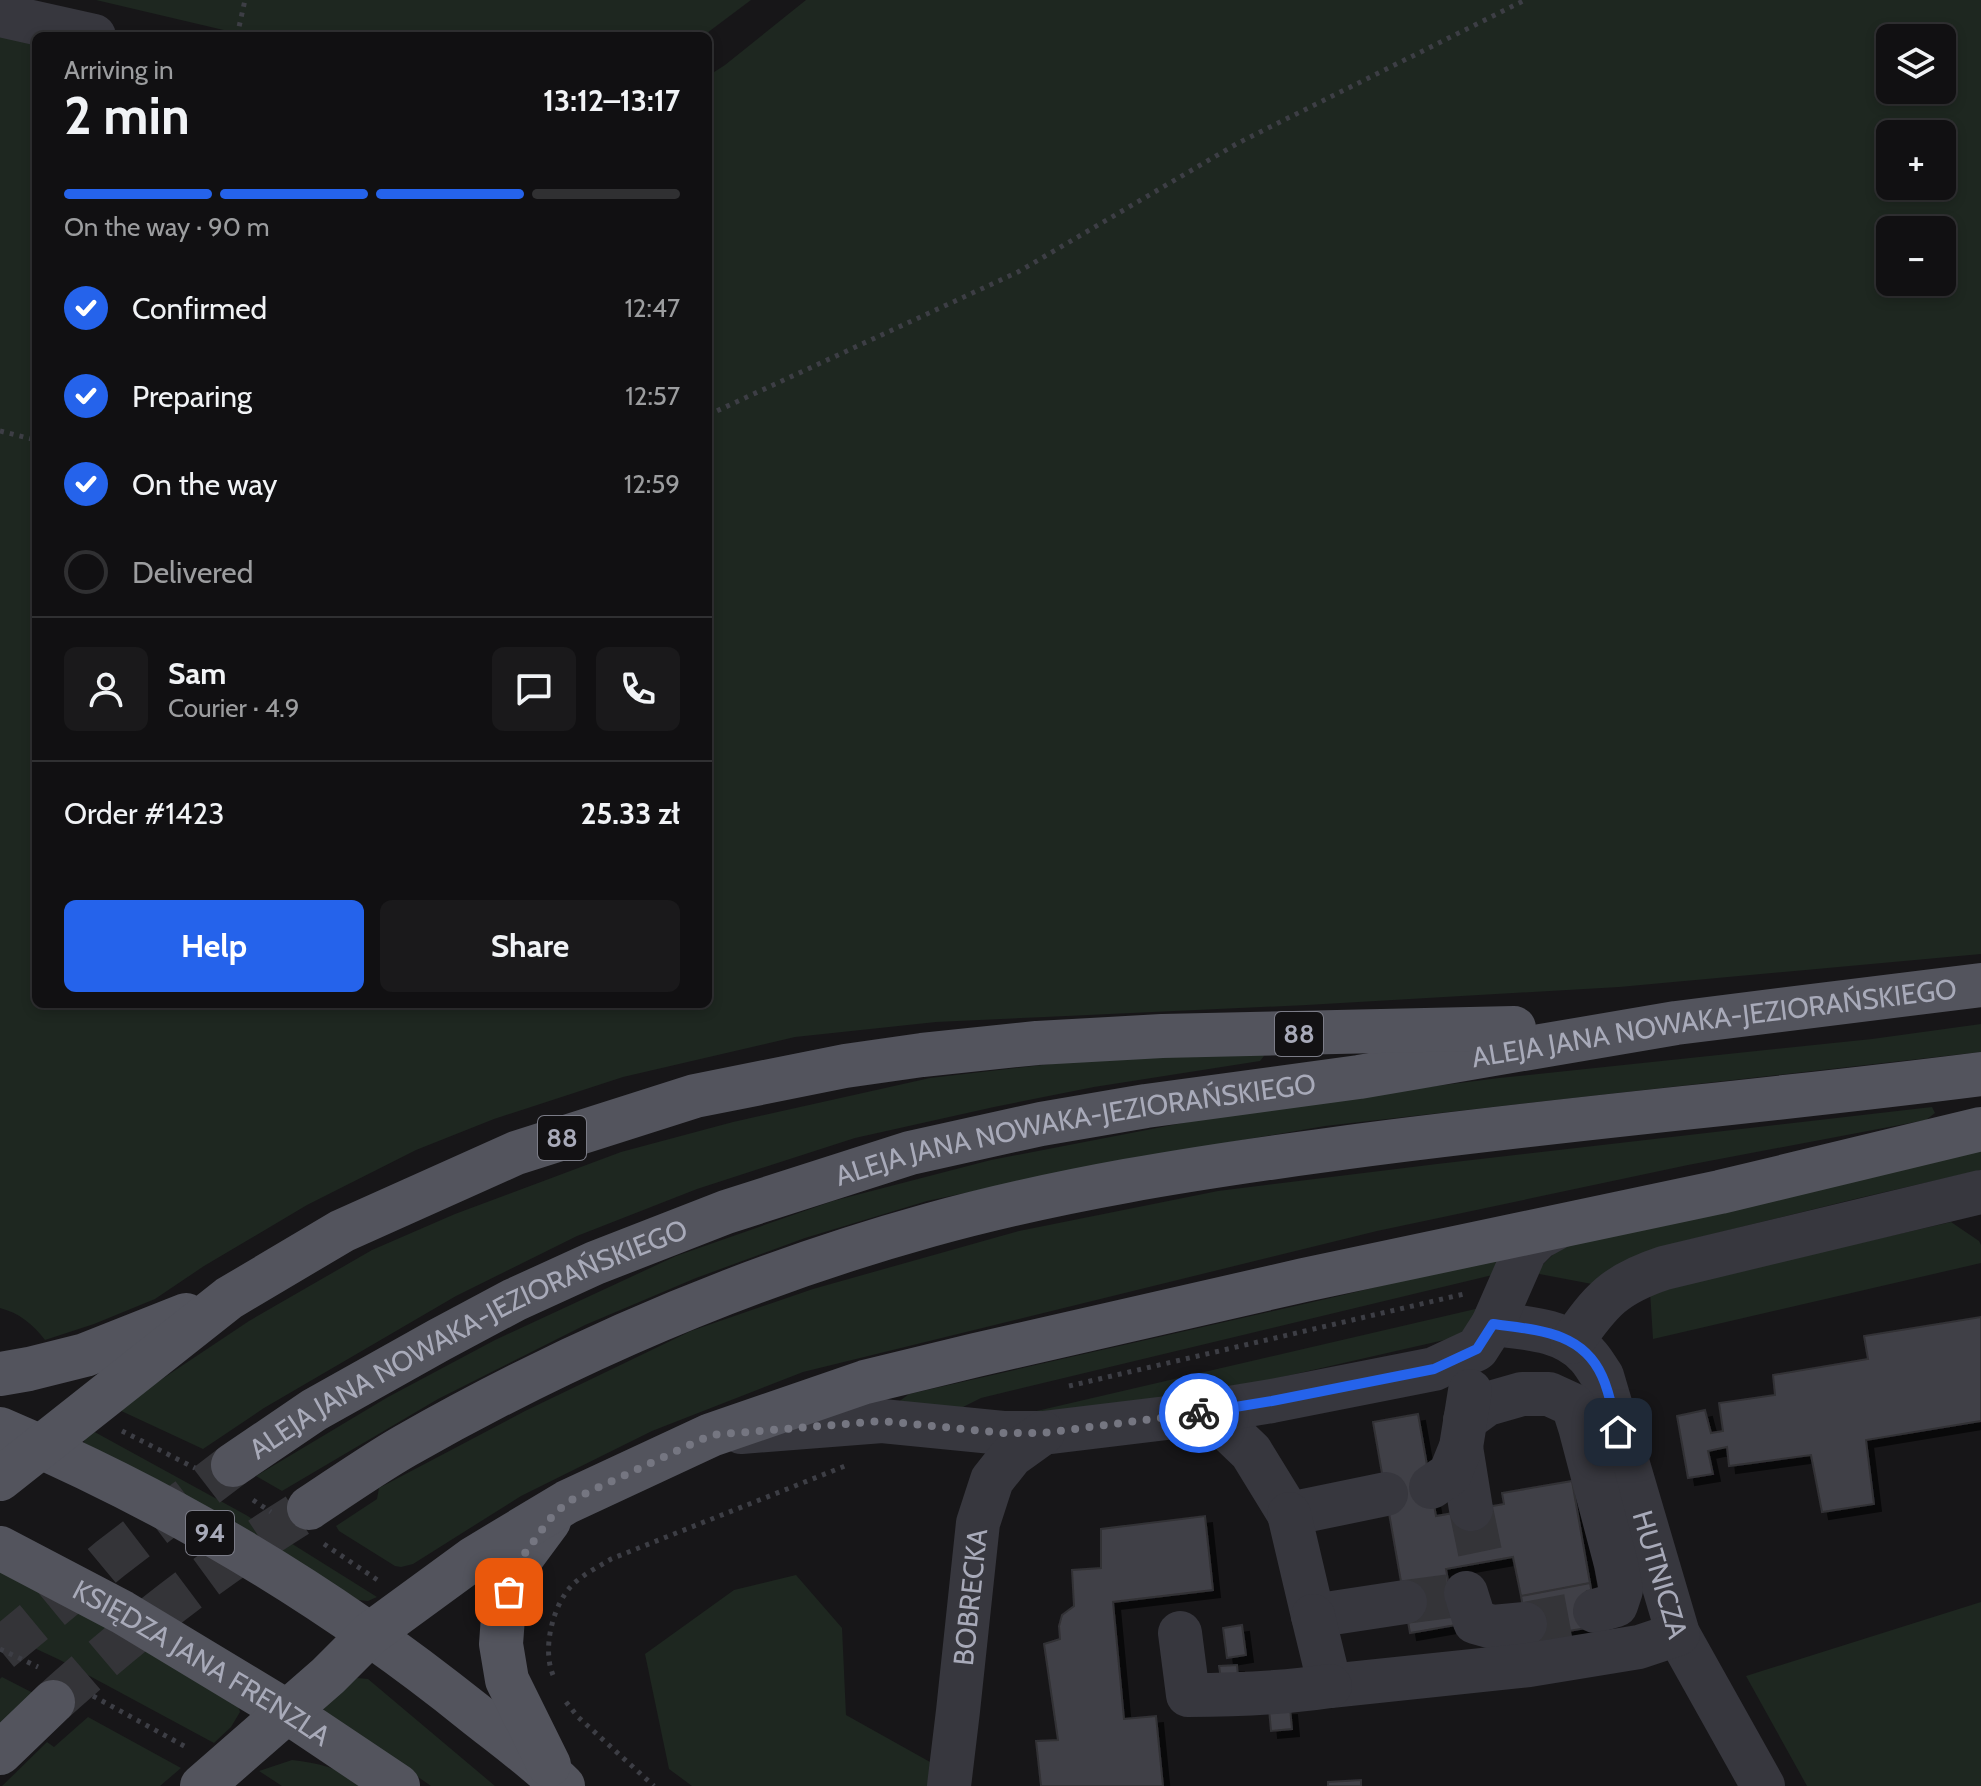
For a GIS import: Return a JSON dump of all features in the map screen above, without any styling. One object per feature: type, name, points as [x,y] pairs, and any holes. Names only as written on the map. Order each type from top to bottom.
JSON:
[{"type":"main road","name":"ALEJA JANA NOWAKA-JEZIORAŃSKIEGO","points":[[228,1478],[314,1410],[514,1300],[595,1263],[726,1212],[910,1153],[1146,1106],[1359,1077],[1676,1023],[1981,985]]},
{"type":"main road","name":"88","points":[[0,1479],[229,1298],[342,1231],[516,1153],[695,1096],[845,1066],[1037,1043],[1162,1036],[1676,1023]]},
{"type":"main road","name":"ALEJA JANA NOWAKA-JEZIORAŃSKIEGO","points":[[304,1523],[401,1448],[549,1371],[650,1323],[817,1259],[930,1225],[1072,1191],[1230,1163],[1421,1137],[1981,1074]]},
{"type":"main road","points":[[212,1777],[328,1676],[370,1634],[474,1558],[567,1502],[711,1435],[865,1382],[920,1368],[1289,1283],[1720,1192],[1981,1129]]},
{"type":"main road","points":[[0,1374],[85,1355],[229,1298]]},
{"type":"main road","name":"94","points":[[0,1429],[196,1524],[286,1579],[370,1634],[559,1782]]},
{"type":"main road","points":[[559,1782],[507,1680],[501,1644],[503,1617],[515,1567],[549,1520],[567,1502]]},
{"type":"main road","name":"KSIĘDZA JANA FRENZLA","points":[[0,1548],[122,1612],[286,1711],[398,1786]]},
{"type":"main road","points":[[0,1753],[61,1688]]},
{"type":"street","points":[[0,15],[76,32]]},
{"type":"street","points":[[1572,1342],[1604,1301],[1619,1287],[1637,1277],[1981,1192]]},
{"type":"street","points":[[1431,1487],[1450,1474],[1463,1434],[1485,1337],[1525,1251],[1538,1238],[1558,1227]]},
{"type":"street","name":"HUTNICZA","points":[[1485,1337],[1546,1331],[1572,1342],[1588,1355],[1602,1376],[1678,1634],[1763,1786]]},
{"type":"street","points":[[711,1435],[882,1421],[1003,1433],[1043,1433],[1175,1417],[1434,1369],[1485,1337]]},
{"type":"street","points":[[1471,1509],[1463,1434],[1487,1404],[1522,1394],[1549,1394],[1573,1405],[1621,1590],[1616,1605],[1595,1611]]},
{"type":"street","points":[[1175,1417],[1227,1429],[1251,1452],[1289,1514],[1330,1686]]},
{"type":"street","name":"BOBRECKA","points":[[949,1786],[978,1523],[992,1480],[1011,1456],[1043,1433]]},
{"type":"street","points":[[1289,1514],[1386,1494]]},
{"type":"street","points":[[1466,1584],[1475,1622],[1493,1627],[1525,1624]]},
{"type":"street","points":[[1313,1616],[1405,1602]]},
{"type":"street","points":[[1180,1633],[1188,1695],[1301,1690],[1529,1665],[1639,1647],[1678,1634]]},
{"type":"path","points":[[238,32],[245,0]]},
{"type":"path","points":[[712,413],[1018,272],[1238,143],[1525,0]]},
{"type":"path","points":[[0,431],[32,439]]},
{"type":"path","points":[[84,1413],[228,1478],[304,1523],[410,1603]]},
{"type":"path","points":[[0,1649],[212,1777]]},
{"type":"shaded area","points":[[96,0],[751,0],[708,32],[232,32]]},
{"type":"shaded area","points":[[806,0],[1981,0],[1981,954],[1619,987],[936,1022],[795,1037],[623,1077],[494,1119],[416,1150],[307,1205],[155,1299],[45,1340],[25,1320],[0,1308],[0,21],[32,34],[32,1008],[712,1008],[712,73]]},
{"type":"shaded area","points":[[1981,1024],[1981,1052],[1325,1126],[1103,1164],[927,1201],[805,1238],[696,1278],[585,1325],[438,1399],[282,1491],[256,1476],[388,1397],[495,1340],[676,1256],[833,1201],[991,1160],[1255,1109],[1499,1078],[1872,1039]]},
{"type":"shaded area","points":[[1261,1052],[1264,1056],[1260,1061],[1094,1087],[855,1138],[697,1189],[577,1236],[456,1296],[264,1408],[203,1449],[117,1409],[249,1321],[372,1250],[455,1214],[621,1152],[733,1122],[930,1078],[1095,1059]]},
{"type":"shaded area","points":[[1932,1107],[1935,1113],[1926,1120],[1688,1165],[1377,1231],[803,1372],[652,1431],[521,1496],[413,1564],[395,1566],[339,1531],[336,1526],[377,1499],[379,1488],[525,1411],[691,1331],[813,1289],[1019,1231],[1218,1191]]},
{"type":"shaded area","points":[[1981,1150],[1981,1170],[1680,1242],[1592,1284],[1534,1273],[1562,1246]]},
{"type":"shaded area","points":[[1951,1222],[1979,1241],[1981,1263],[1653,1339],[1650,1291]]},
{"type":"shaded area","points":[[1496,1258],[1505,1272],[981,1398],[955,1411],[897,1403],[909,1394]]},
{"type":"shaded area","points":[[1484,1307],[1472,1325],[1453,1338],[1181,1400],[1028,1413]]},
{"type":"shaded area","points":[[91,1430],[246,1515],[377,1597],[368,1601],[358,1600],[238,1525],[84,1443],[85,1433]]},
{"type":"shaded area","points":[[0,1570],[78,1610],[238,1705],[240,1712],[231,1727],[214,1743],[60,1660],[0,1632]]},
{"type":"shaded area","points":[[796,1575],[842,1628],[846,1715],[939,1767],[936,1786],[692,1786],[669,1769],[645,1654],[734,1590]]},
{"type":"shaded area","points":[[1981,1602],[1981,1786],[1807,1786],[1746,1676]]},
{"type":"shaded area","points":[[2,1677],[35,1694],[0,1726],[0,1679]]},
{"type":"shaded area","points":[[357,1678],[368,1679],[495,1786],[431,1786],[325,1712],[323,1706]]},
{"type":"shaded area","points":[[88,1717],[181,1768],[160,1786],[2,1786],[47,1742],[54,1747]]},
{"type":"shaded area","points":[[292,1760],[332,1768],[370,1786],[282,1786],[259,1771]]},
{"type":"building","points":[[1981,1317],[1981,1421],[1866,1440],[1874,1504],[1822,1512],[1811,1455],[1729,1466],[1727,1447],[1708,1451],[1713,1474],[1688,1478],[1677,1416],[1705,1410],[1711,1433],[1723,1431],[1719,1403],[1775,1395],[1773,1375],[1868,1359],[1864,1336]]},
{"type":"building","points":[[1418,1414],[1436,1516],[1504,1504],[1502,1493],[1572,1481],[1590,1583],[1521,1596],[1513,1557],[1446,1569],[1456,1625],[1410,1633],[1373,1422]]},
{"type":"building","points":[[1205,1516],[1213,1590],[1113,1602],[1124,1719],[1156,1716],[1163,1786],[1041,1786],[1036,1741],[1058,1740],[1044,1644],[1060,1639],[1062,1615],[1074,1606],[1072,1570],[1101,1568],[1101,1529]]},
{"type":"building","points":[[1590,1583],[1598,1626],[1528,1638],[1521,1596]]},
{"type":"building","points":[[1242,1625],[1246,1655],[1227,1658],[1223,1628]]},
{"type":"building","points":[[1237,1665],[1238,1676],[1221,1679],[1219,1666]]},
{"type":"building","points":[[1290,1708],[1292,1729],[1271,1731],[1269,1709]]},
{"type":"building","points":[[1361,1780],[1361,1786],[1328,1786],[1328,1782]]},
{"type":"tunnel","points":[[0,1650],[110,1559],[233,1465]]},
{"type":"tunnel","points":[[53,1702],[176,1599],[309,1508]]},
{"type":"tunnel","points":[[1471,1509],[1482,1562]]},
{"type":"tunnel","points":[[1405,1602],[1451,1596]]},
{"type":"tunnel","points":[[1525,1624],[1595,1611]]},
{"type":"way so far","points":[[509,1592],[515,1567],[549,1520],[567,1502],[711,1435],[882,1421],[1003,1433],[1043,1433],[1199,1413]]},
{"type":"route","points":[[1199,1413],[1434,1369],[1477,1349],[1493,1324],[1546,1331],[1572,1342],[1588,1355],[1602,1376],[1618,1432]]}]
